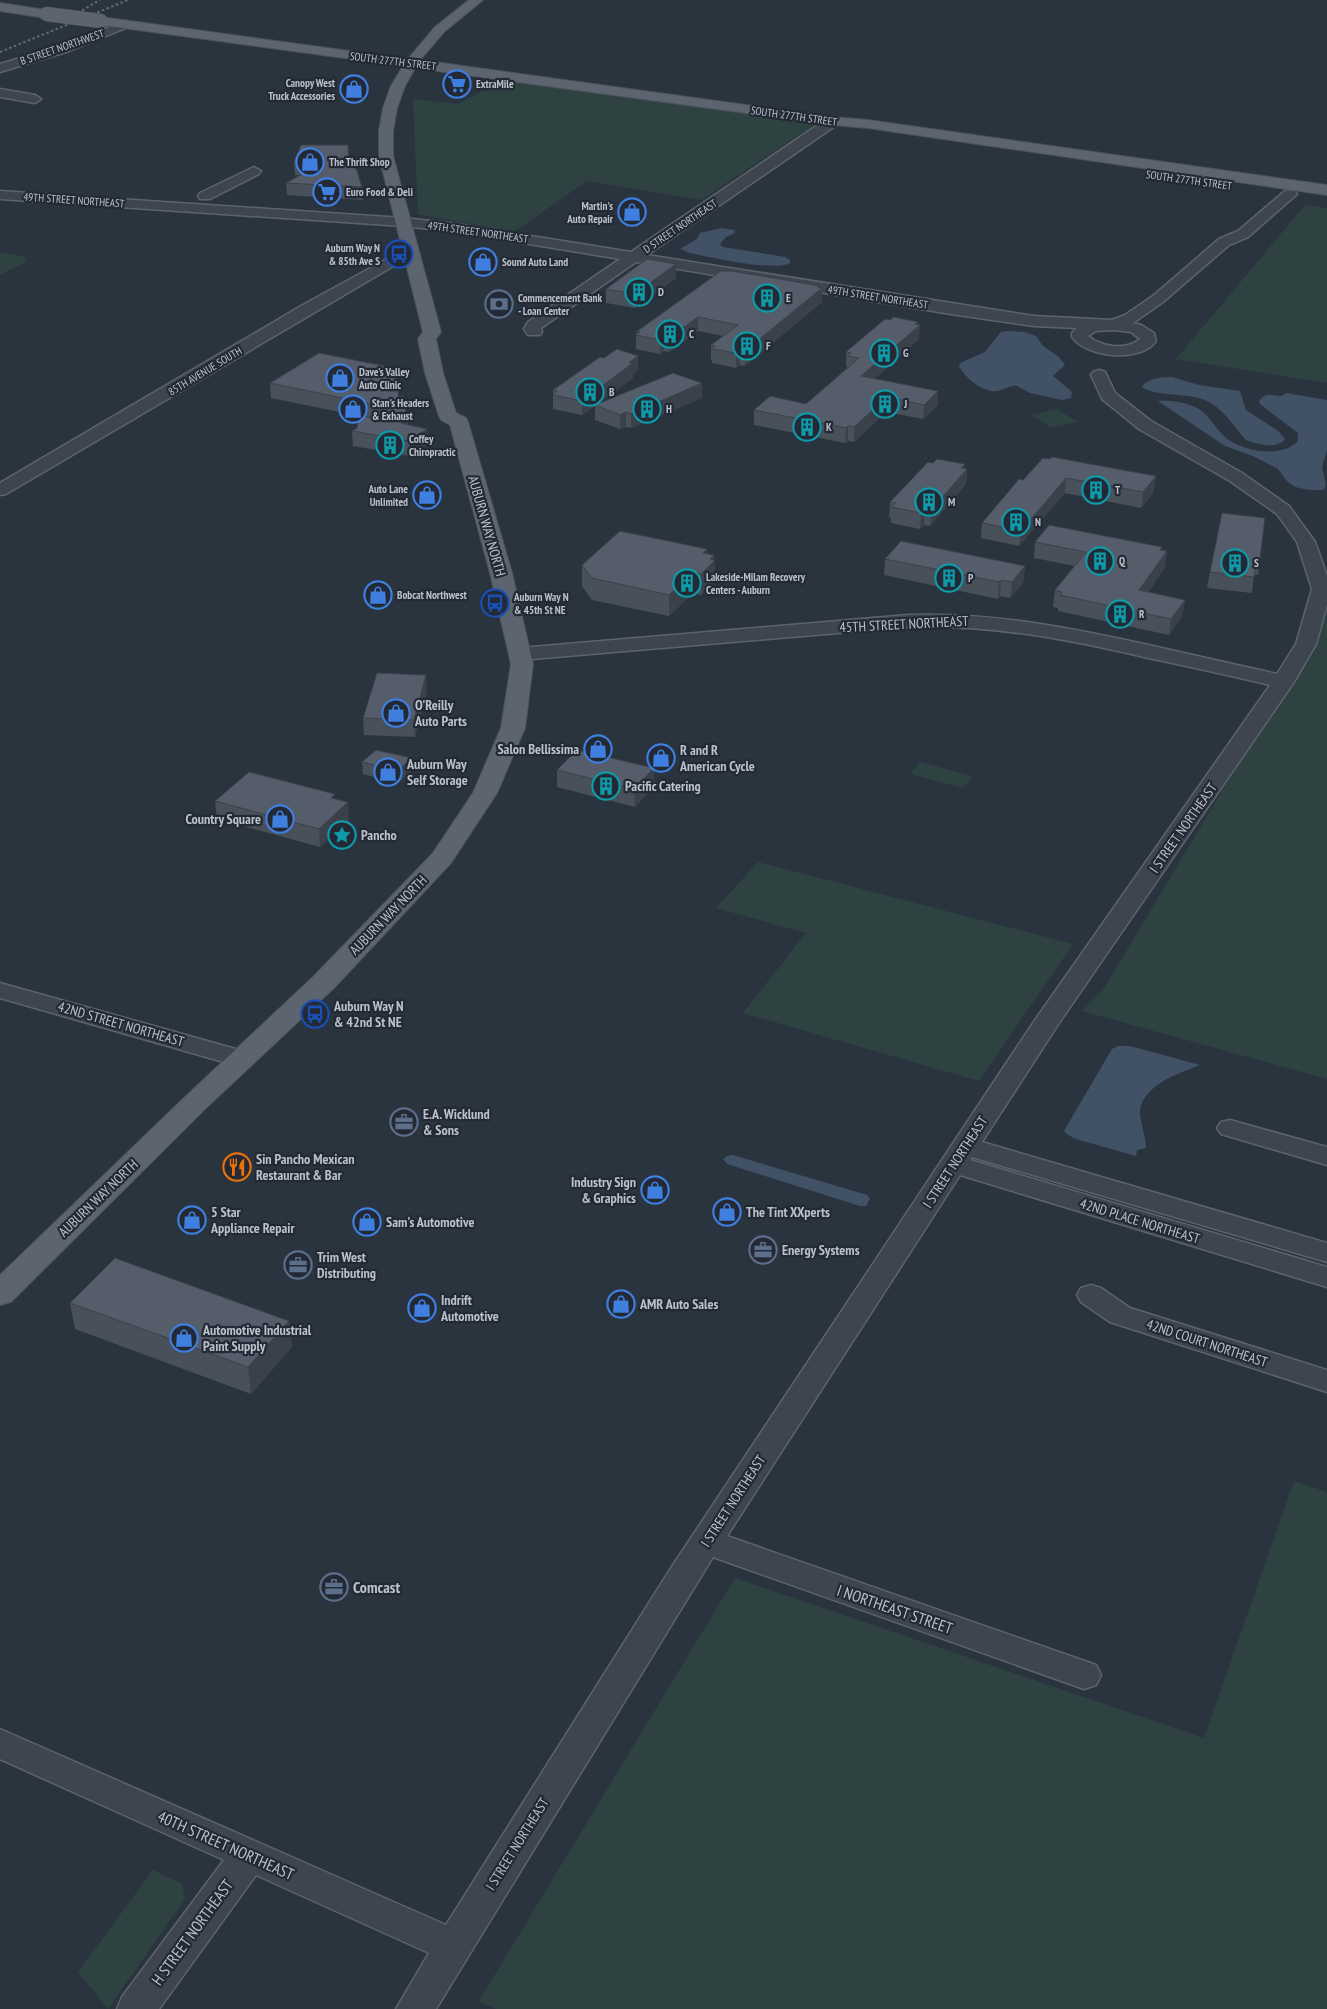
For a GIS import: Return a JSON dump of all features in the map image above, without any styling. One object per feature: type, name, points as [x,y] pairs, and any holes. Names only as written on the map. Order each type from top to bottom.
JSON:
[{"type":"main road","points":[[448,358],[444,338],[432,332],[403,222],[390,183],[386,153],[388,111],[400,81],[424,45],[448,21],[476,0]]},
{"type":"main road","name":"SOUTH 277TH STREET","points":[[0,7],[357,57],[501,74],[839,122],[868,124],[1327,190]]},
{"type":"main road","points":[[357,57],[390,54],[406,46],[426,27],[448,21]]},
{"type":"main road","points":[[395,91],[417,81],[424,75],[447,72],[501,74]]},
{"type":"main road","name":"SOUTH 277TH STREET","points":[[839,122],[869,130],[1327,199]]},
{"type":"main road","points":[[1222,175],[1258,182],[1282,192],[1327,195]]},
{"type":"main road","name":"AUBURN WAY NORTH","points":[[0,1294],[241,1059],[324,982],[442,858],[485,793],[514,728],[520,661],[501,573],[461,416],[458,417],[451,398],[441,395],[428,339],[432,332]]},
{"type":"street","name":"B STREET NORTHWEST","points":[[0,68],[62,49],[124,24]]},
{"type":"street","points":[[0,93],[35,98]]},
{"type":"street","name":"D STREET NORTHEAST","points":[[534,332],[532,329],[534,324],[839,122]]},
{"type":"street","points":[[208,203],[254,171]]},
{"type":"street","points":[[1086,343],[1080,337],[1080,333],[1085,329],[1131,318],[1158,299],[1224,242],[1244,234],[1282,192]]},
{"type":"street","name":"49TH STREET NORTHEAST","points":[[0,196],[182,208],[208,203],[403,222],[525,238],[951,310],[1034,321],[1135,328],[1143,332]]},
{"type":"street","name":"85TH AVENUE SOUTH","points":[[0,490],[168,393],[327,297],[410,251]]},
{"type":"street","points":[[1099,375],[1104,358],[1116,350],[1130,349],[1146,344],[1148,336],[1143,332],[1146,321],[1158,299]]},
{"type":"street","name":"49TH STREET NORTHEAST","points":[[951,310],[975,320],[1056,331],[1086,343],[1116,350]]},
{"type":"street","name":"I STREET NORTHEAST","points":[[415,2009],[706,1542],[1046,1023],[1280,688],[1306,644],[1322,589],[1306,542],[1282,510],[1236,477],[1145,425],[1108,395],[1099,375],[1088,368],[1086,343]]},
{"type":"street","name":"45TH STREET NORTHEAST","points":[[520,661],[961,631],[1044,641],[1280,688]]},
{"type":"street","name":"42ND STREET NORTHEAST","points":[[0,990],[241,1059]]},
{"type":"street","points":[[1230,1128],[1327,1156]]},
{"type":"street","name":"42ND PLACE NORTHEAST","points":[[960,1155],[1327,1253]]},
{"type":"street","name":"42ND PLACE NORTHEAST","points":[[960,1155],[1327,1277]]},
{"type":"street","name":"42ND COURT NORTHEAST","points":[[1091,1295],[1120,1315],[1327,1381]]},
{"type":"street","name":"I NORTHEAST STREET","points":[[706,1542],[1084,1675]]},
{"type":"street","name":"40TH STREET NORTHEAST","points":[[0,1743],[453,1946]]},
{"type":"street","name":"H STREET NORTHEAST","points":[[136,2009],[249,1856]]},
{"type":"shaded area","points":[[505,78],[817,123],[701,200],[587,181],[514,232],[418,214],[413,99],[458,104]]},
{"type":"shaded area","points":[[1305,205],[1327,208],[1327,383],[1176,359]]},
{"type":"shaded area","points":[[0,252],[25,257],[26,262],[0,275]]},
{"type":"shaded area","points":[[1057,409],[1078,422],[1052,428],[1031,415]]},
{"type":"shaded area","points":[[1327,615],[1327,1079],[1082,1011],[1103,990]]},
{"type":"shaded area","points":[[920,762],[973,776],[963,788],[910,774]]},
{"type":"shaded area","points":[[758,862],[1073,944],[979,1081],[743,1013],[806,933],[716,908]]},
{"type":"shaded area","points":[[1294,1481],[1327,1492],[1327,2009],[496,2009],[479,2001],[735,1578],[1204,1738]]},
{"type":"shaded area","points":[[153,1870],[182,1884],[185,1899],[108,2009],[78,1972]]},
{"type":"water","points":[[722,228],[734,230],[735,233],[726,237],[720,244],[723,247],[785,257],[790,260],[790,263],[770,266],[757,265],[699,255],[680,249],[697,239],[700,233]]},
{"type":"water","points":[[1001,332],[1025,332],[1036,336],[1043,346],[1059,357],[1065,365],[1053,376],[1072,392],[1071,398],[1062,400],[1030,393],[1017,386],[1000,390],[986,390],[975,384],[966,375],[959,366],[960,363],[985,352]]},
{"type":"water","points":[[1172,377],[1199,385],[1240,391],[1246,410],[1278,431],[1285,439],[1272,445],[1246,440],[1213,404],[1200,398],[1155,392],[1142,387],[1151,380]]},
{"type":"water","points":[[1286,393],[1327,400],[1327,450],[1322,467],[1326,486],[1323,490],[1295,487],[1287,481],[1278,469],[1253,456],[1225,446],[1158,401],[1173,401],[1195,407],[1211,420],[1221,433],[1236,444],[1255,450],[1274,451],[1283,450],[1298,441],[1298,433],[1260,404],[1259,401],[1267,395],[1282,396]]},
{"type":"water","points":[[1118,1046],[1130,1046],[1200,1065],[1164,1081],[1148,1093],[1140,1110],[1146,1148],[1137,1150],[1136,1156],[1076,1139],[1064,1131],[1112,1049]]},
{"type":"water","points":[[733,1155],[867,1195],[870,1199],[866,1206],[860,1206],[727,1164],[723,1159]]},
{"type":"building","points":[[301,145],[348,145],[349,166],[356,168],[362,187],[286,183],[317,166],[294,162]]},
{"type":"building","points":[[647,259],[676,264],[635,294],[606,289]]},
{"type":"building","points":[[721,271],[786,280],[822,288],[745,351],[740,350],[736,353],[712,349],[715,346],[711,345],[738,325],[698,317],[669,338],[664,337],[660,340],[636,335],[640,332],[636,332]]},
{"type":"building","points":[[894,317],[918,322],[915,324],[920,325],[861,376],[938,391],[924,405],[887,397],[854,427],[848,426],[846,428],[754,410],[770,396],[806,404],[859,358],[848,356],[851,353],[846,352],[885,319],[890,320]]},
{"type":"building","points":[[617,349],[638,356],[629,363],[633,363],[582,401],[553,395],[557,391],[553,390],[600,357],[604,358]]},
{"type":"building","points":[[319,353],[395,368],[399,398],[403,395],[407,419],[401,423],[427,429],[409,441],[352,431],[357,428],[359,415],[371,418],[386,407],[270,383]]},
{"type":"building","points":[[673,373],[702,383],[631,414],[626,412],[620,415],[595,405]]},
{"type":"building","points":[[1052,457],[1156,476],[1143,492],[1066,478],[1021,531],[982,523],[1019,479],[1023,480],[1043,458],[1050,459]]},
{"type":"building","points":[[937,459],[965,464],[961,468],[967,469],[931,510],[925,509],[921,513],[892,507],[896,503],[890,502],[928,462],[933,463]]},
{"type":"building","name":"S","points":[[1222,513],[1265,518],[1260,559],[1257,559],[1254,577],[1210,572]]},
{"type":"building","points":[[1049,525],[1162,547],[1160,550],[1167,551],[1139,590],[1185,600],[1171,619],[1060,595],[1062,592],[1055,590],[1086,552],[1035,542]]},
{"type":"building","points":[[620,531],[707,549],[703,553],[714,555],[710,559],[715,560],[701,574],[693,572],[669,595],[592,578],[582,565]]},
{"type":"building","points":[[901,541],[1025,566],[1012,582],[1001,580],[999,582],[885,559]]},
{"type":"building","points":[[377,673],[426,675],[414,720],[363,718]]},
{"type":"building","points":[[376,750],[412,758],[397,771],[362,762]]},
{"type":"building","points":[[577,750],[654,768],[634,789],[557,770]]},
{"type":"building","points":[[249,772],[335,794],[331,798],[348,802],[319,829],[215,801]]},
{"type":"building","points":[[115,1258],[289,1321],[248,1367],[70,1303]]},
{"type":"railway","points":[[69,18],[100,0]]},
{"type":"railway","points":[[0,52],[128,0]]},
{"type":"place","name":"ExtraMile","points":[[457,84]]},
{"type":"place","name":"Canopy West Truck Accessories","points":[[354,89]]},
{"type":"place","name":"The Thrift Shop","points":[[310,162]]},
{"type":"place","name":"Euro Food & Deli","points":[[327,192]]},
{"type":"place","name":"Martin's Auto Repair","points":[[632,212]]},
{"type":"place","name":"Auburn Way N & 85th Ave S","points":[[399,254]]},
{"type":"place","name":"Sound Auto Land","points":[[483,262]]},
{"type":"place","name":"D","points":[[639,292]]},
{"type":"place","name":"E","points":[[767,298]]},
{"type":"place","name":"Commencement Bank - Loan Center","points":[[499,304]]},
{"type":"place","name":"C","points":[[670,334]]},
{"type":"place","name":"F","points":[[747,346]]},
{"type":"place","name":"G","points":[[884,353]]},
{"type":"place","name":"Dave's Valley Auto Clinic","points":[[340,378]]},
{"type":"place","name":"B","points":[[590,392]]},
{"type":"place","name":"J","points":[[885,404]]},
{"type":"place","name":"Stan's Headers & Exhaust","points":[[353,409]]},
{"type":"place","name":"H","points":[[647,409]]},
{"type":"place","name":"K","points":[[807,427]]},
{"type":"place","name":"Coffey Chiropractic","points":[[390,445]]},
{"type":"place","name":"T","points":[[1096,490]]},
{"type":"place","name":"Auto Lane Unlimited","points":[[427,495]]},
{"type":"place","name":"M","points":[[929,502]]},
{"type":"place","name":"N","points":[[1016,522]]},
{"type":"place","name":"Q","points":[[1100,561]]},
{"type":"place","name":"S","points":[[1235,563]]},
{"type":"place","name":"P","points":[[949,578]]},
{"type":"place","name":"Lakeside-Milam Recovery Centers - Auburn","points":[[687,583]]},
{"type":"place","name":"Bobcat Northwest","points":[[378,595]]},
{"type":"place","name":"Auburn Way N & 45th St NE","points":[[495,603]]},
{"type":"place","name":"R","points":[[1120,614]]},
{"type":"place","name":"O'Reilly Auto Parts","points":[[396,713]]},
{"type":"place","name":"Salon Bellissima","points":[[598,749]]},
{"type":"place","name":"R and R American Cycle","points":[[661,758]]},
{"type":"place","name":"Auburn Way Self Storage","points":[[388,772]]},
{"type":"place","name":"Pacific Catering","points":[[606,786]]},
{"type":"place","name":"Country Square","points":[[280,819]]},
{"type":"place","name":"Pancho","points":[[342,835]]},
{"type":"place","name":"Auburn Way N & 42nd St NE","points":[[315,1014]]},
{"type":"place","name":"E.A. Wicklund & Sons","points":[[404,1122]]},
{"type":"place","name":"Sin Pancho Mexican Restaurant & Bar","points":[[237,1167]]},
{"type":"place","name":"Industry Sign & Graphics","points":[[655,1190]]},
{"type":"place","name":"The Tint XXperts","points":[[727,1212]]},
{"type":"place","name":"5 Star Appliance Repair","points":[[192,1220]]},
{"type":"place","name":"Sam's Automotive","points":[[367,1222]]},
{"type":"place","name":"Energy Systems","points":[[763,1250]]},
{"type":"place","name":"Trim West Distributing","points":[[298,1265]]},
{"type":"place","name":"AMR Auto Sales","points":[[621,1304]]},
{"type":"place","name":"Indrift Automotive","points":[[422,1308]]},
{"type":"place","name":"Automotive Industrial Paint Supply","points":[[184,1338]]},
{"type":"place","name":"Comcast","points":[[334,1587]]}]
